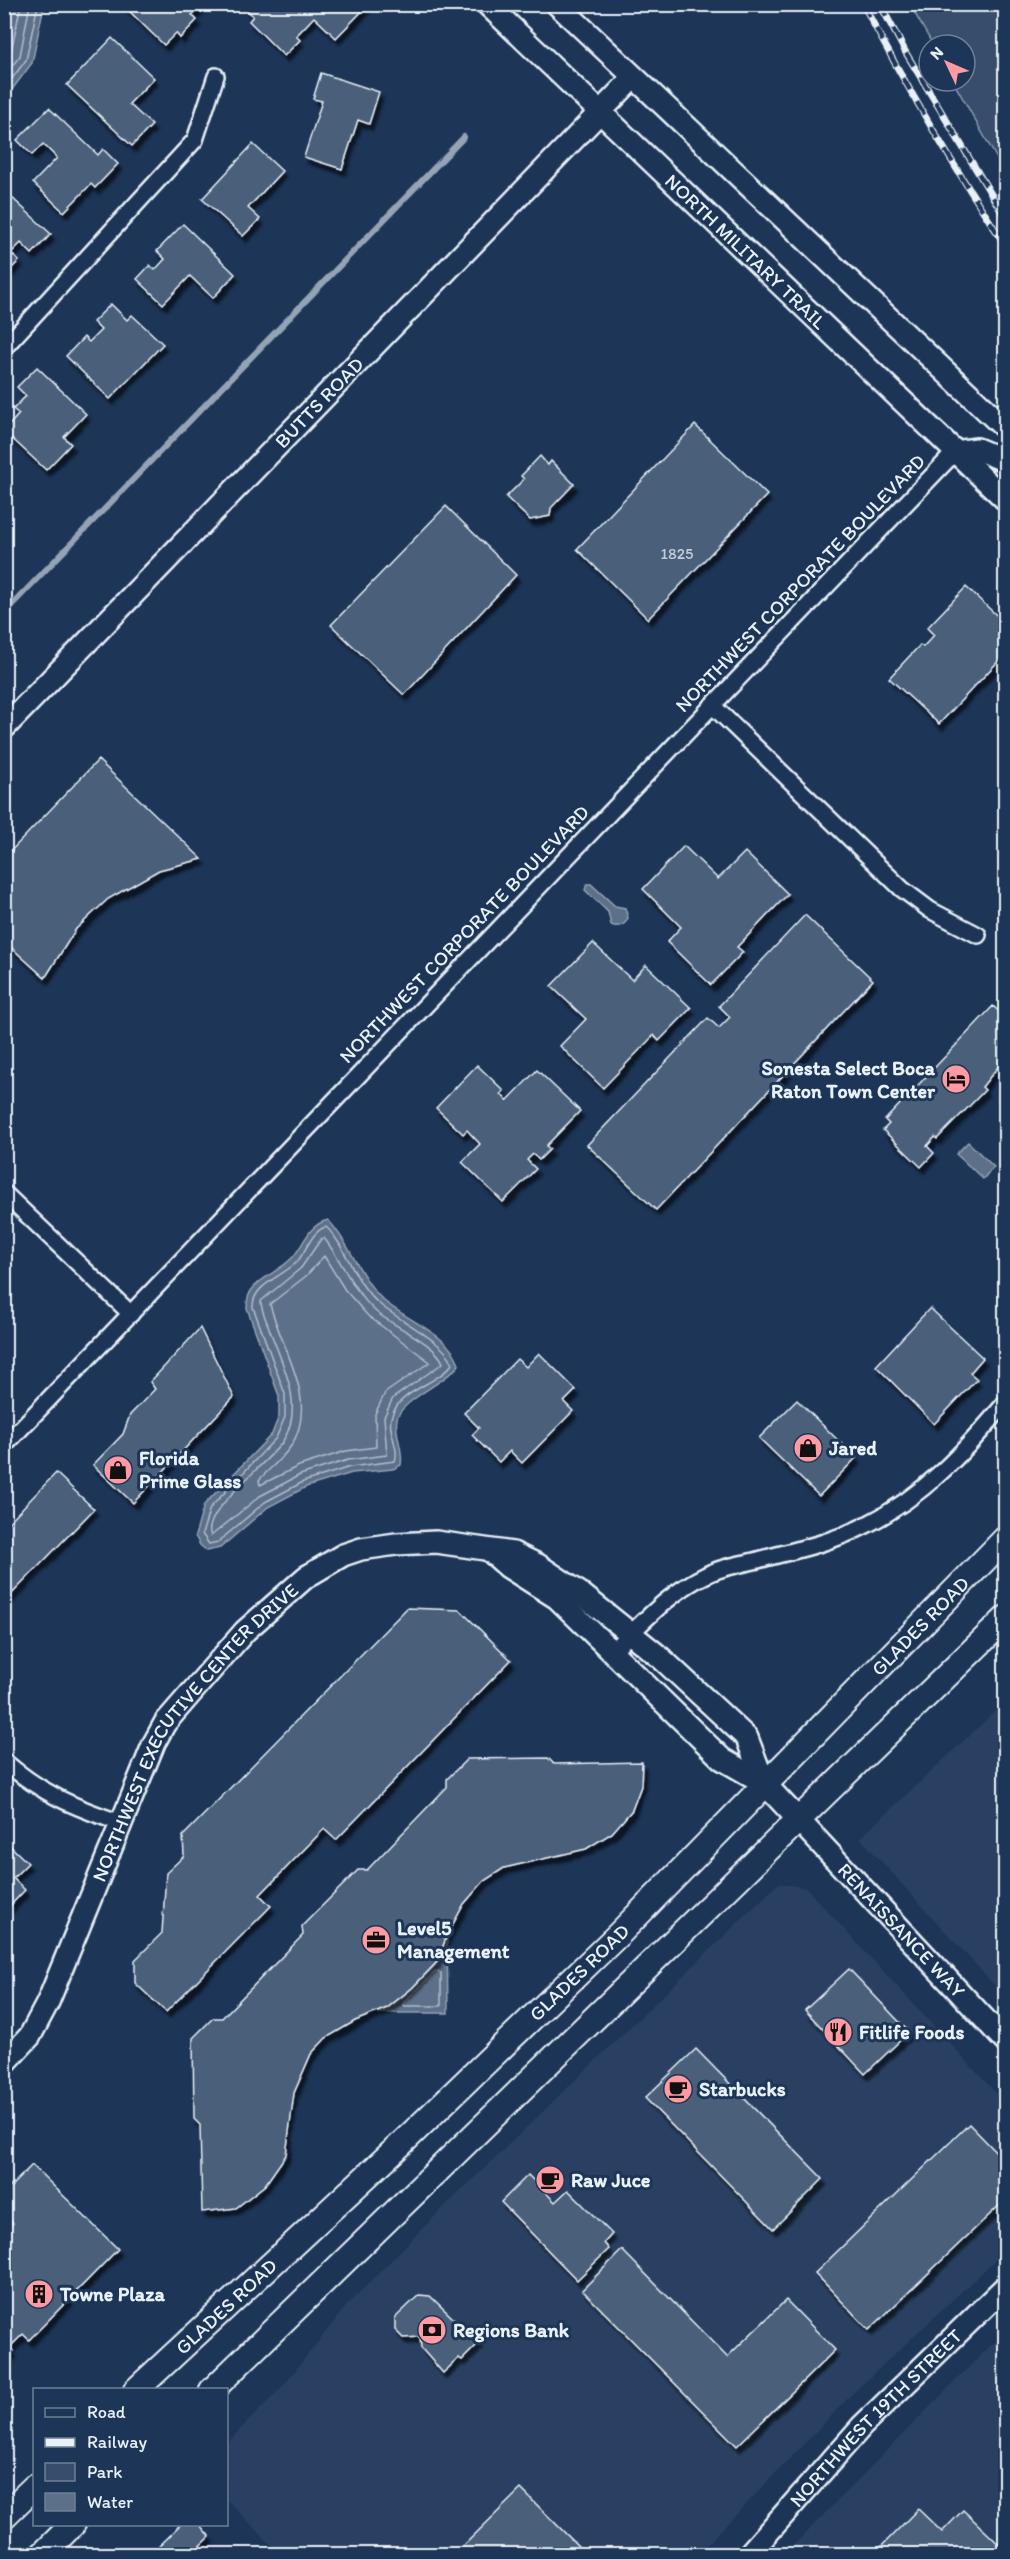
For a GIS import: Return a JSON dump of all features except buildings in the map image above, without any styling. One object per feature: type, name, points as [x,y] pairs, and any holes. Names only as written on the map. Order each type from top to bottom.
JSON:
[{"type":"main road","name":"GLADES ROAD","points":[[138,2388],[433,2114],[620,1933],[1005,1538]]},
{"type":"main road","points":[[214,2388],[1005,1618]]},
{"type":"main road","points":[[4,2516],[33,2488]]},
{"type":"main road","points":[[43,2554],[72,2526]]},
{"type":"street","name":"NORTH MILITARY TRAIL","points":[[487,4],[1005,500]]},
{"type":"street","points":[[557,4],[1005,429]]},
{"type":"street","points":[[4,348],[195,140],[216,76]]},
{"type":"street","name":"BUTTS ROAD","points":[[4,728],[633,78]]},
{"type":"street","points":[[955,452],[977,449],[1005,461]]},
{"type":"street","name":"NORTHWEST CORPORATE BOULEVARD","points":[[4,1446],[955,452]]},
{"type":"street","points":[[712,705],[902,889],[930,910],[978,935]]},
{"type":"street","points":[[4,1192],[131,1314]]},
{"type":"street","points":[[626,1638],[670,1598],[708,1573],[829,1540],[894,1509],[948,1466],[1005,1402]]},
{"type":"street","name":"NORTHWEST EXECUTIVE CENTER DRIVE","points":[[4,2064],[30,2036],[45,2008],[154,1743],[171,1714],[259,1617],[306,1577],[343,1555],[379,1546],[436,1542],[491,1552],[513,1553],[538,1565],[580,1593],[626,1638],[747,1738],[764,1784]]},
{"type":"street","name":"NORTHWEST EXECUTIVE CENTER DRIVE","points":[[491,1552],[508,1567],[557,1599],[722,1759],[764,1784],[798,1820]]},
{"type":"street","points":[[4,1761],[30,1783],[59,1801],[121,1823]]},
{"type":"street","name":"RENAISSANCE WAY","points":[[798,1820],[1005,2042]]},
{"type":"street","name":"NORTHWEST 19TH STREET","points":[[749,2554],[862,2426],[1005,2286]]},
{"type":"shaded area","points":[[1005,1702],[1005,1997],[860,1838]]},
{"type":"shaded area","points":[[779,1883],[806,1888],[1005,2103],[1005,2251],[854,2392],[698,2554],[280,2554],[228,2501],[228,2442],[282,2387],[349,2303],[438,2213]]},
{"type":"shaded area","points":[[1005,2332],[1005,2554],[785,2554],[976,2360]]},
{"type":"green space","points":[[910,5],[1005,5],[1005,173],[960,93],[977,93],[977,33],[926,33]]},
{"type":"water","points":[[5,4],[44,5],[32,63],[5,99]]},
{"type":"water","points":[[587,884],[591,884],[615,906],[625,908],[628,918],[623,925],[611,925],[608,912],[585,890]]},
{"type":"water","points":[[968,1142],[994,1167],[983,1179],[956,1154]]},
{"type":"water","points":[[328,1220],[383,1300],[448,1345],[459,1365],[400,1412],[396,1425],[401,1465],[393,1469],[352,1473],[306,1487],[268,1507],[220,1548],[207,1551],[195,1536],[204,1505],[272,1434],[279,1416],[279,1396],[247,1308],[248,1296],[259,1282],[293,1257],[311,1230],[321,1222]]},
{"type":"water","points":[[447,1935],[448,2013],[374,2013],[400,1998],[424,1978],[437,1962]]},
{"type":"waterway","points":[[4,613],[464,137]]},
{"type":"railway","points":[[863,4],[932,127],[1006,246]]},
{"type":"railway","points":[[880,4],[906,53],[1006,219]]},
{"type":"place","name":"Sonesta Select Boca Raton Town Center","points":[[956,1079]]},
{"type":"place","name":"Jared","points":[[808,1448]]},
{"type":"place","name":"Florida Prime Glass","points":[[118,1470]]},
{"type":"place","name":"Level5 Management","points":[[376,1940]]},
{"type":"place","name":"Fitlife Foods","points":[[838,2032]]},
{"type":"place","name":"Starbucks","points":[[678,2089]]},
{"type":"place","name":"Raw Juce","points":[[550,2180]]},
{"type":"place","name":"Towne Plaza","points":[[39,2294]]},
{"type":"place","name":"Regions Bank","points":[[432,2330]]}]
